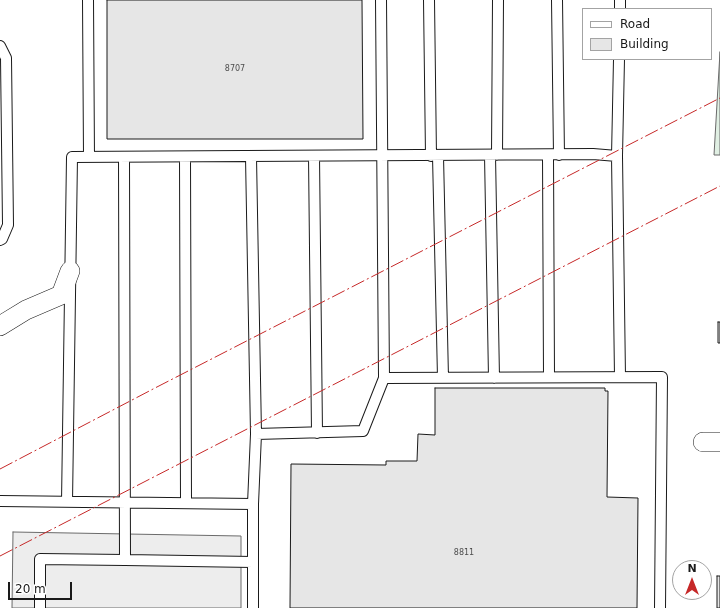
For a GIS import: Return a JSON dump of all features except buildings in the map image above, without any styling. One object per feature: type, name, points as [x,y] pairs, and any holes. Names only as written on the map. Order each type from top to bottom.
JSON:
[{"type":"street","points":[[0,326],[26,310],[61,295],[70,271]]},
{"type":"lane","points":[[88,0],[89,157]]},
{"type":"lane","points":[[256,434],[363,431],[384,378],[381,0]]},
{"type":"lane","points":[[429,0],[443,378]]},
{"type":"lane","points":[[494,378],[494,155],[498,0]]},
{"type":"lane","points":[[557,0],[559,155]]},
{"type":"lane","points":[[0,46],[6,58],[8,226],[2,239],[0,240]]},
{"type":"lane","points":[[619,60],[617,156],[620,377]]},
{"type":"lane","points":[[67,502],[72,157],[494,155],[617,156]]},
{"type":"lane","points":[[548,155],[549,377]]},
{"type":"lane","points":[[314,156],[317,433]]},
{"type":"lane","points":[[124,157],[125,560]]},
{"type":"lane","points":[[185,157],[186,503]]},
{"type":"lane","points":[[251,157],[256,434],[253,504],[253,608]]},
{"type":"lane","points":[[384,378],[662,377],[660,608]]},
{"type":"lane","points":[[0,501],[253,504]]},
{"type":"lane","points":[[40,608],[40,559],[253,562]]},
{"type":"green space","points":[[720,52],[720,155],[714,155]]},
{"type":"shaded area","points":[[13,532],[241,536],[241,608],[12,608]]},
{"type":"power","points":[[0,469],[720,98]]},
{"type":"power","points":[[0,556],[720,186]]}]
